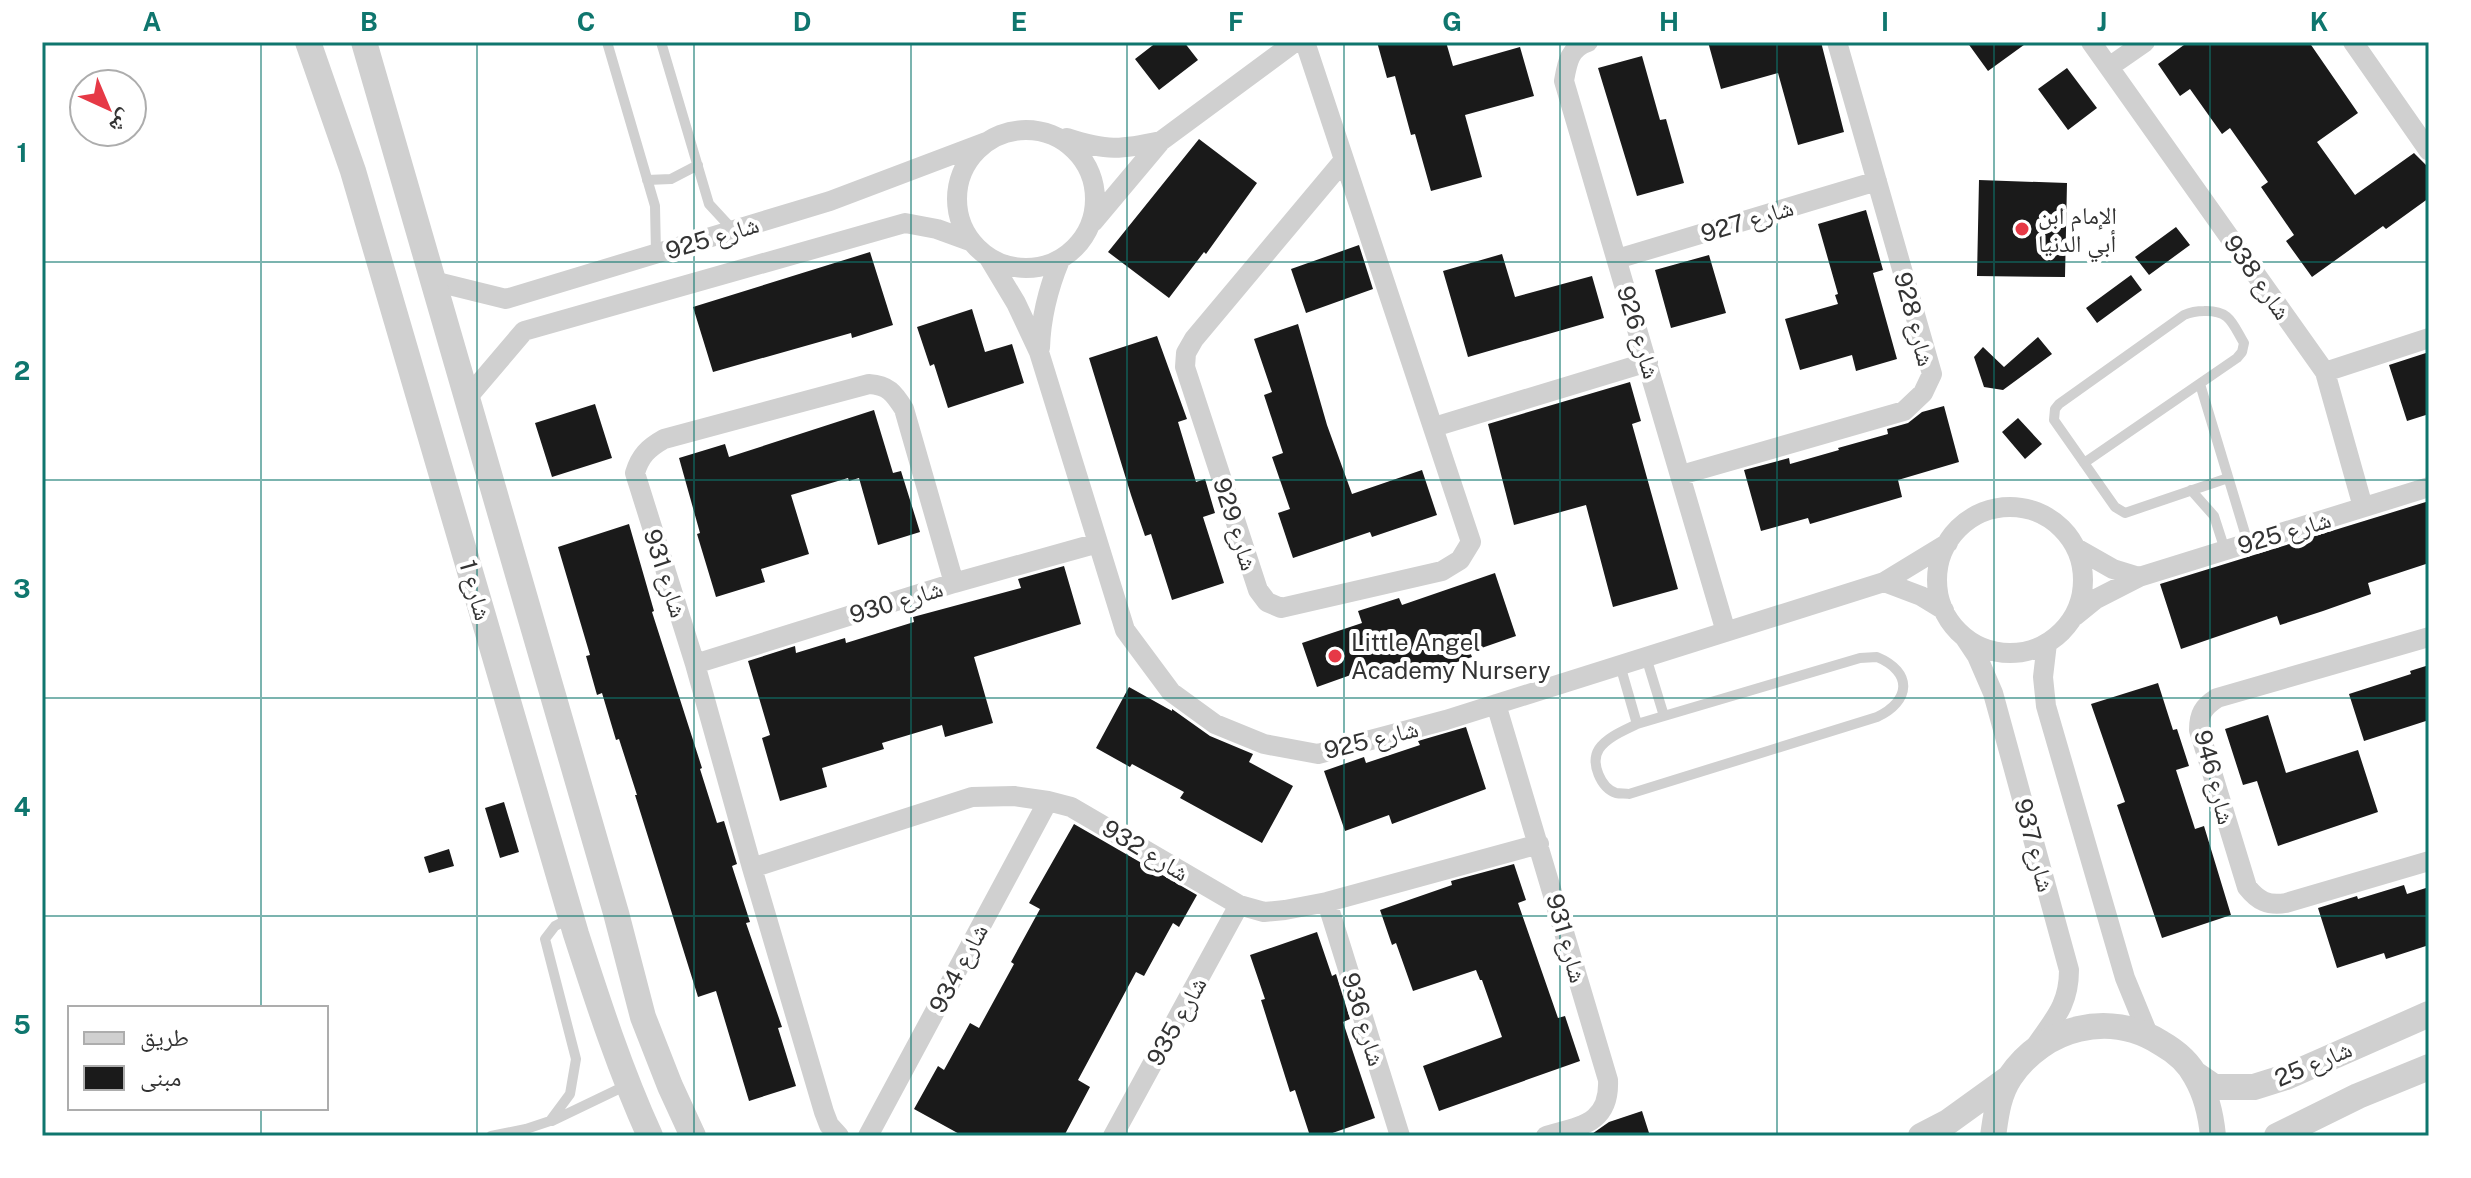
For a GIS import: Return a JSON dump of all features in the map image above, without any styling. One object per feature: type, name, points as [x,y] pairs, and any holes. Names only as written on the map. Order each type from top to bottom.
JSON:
[{"type":"street","name":"شارع 1","points":[[308,42],[353,171],[572,918],[627,1085],[650,1136]]},
{"type":"street","name":"شارع 1","points":[[364,42],[643,1017],[693,1136]]},
{"type":"street","points":[[1161,141],[1109,150],[1034,130],[1001,134],[974,153],[959,181],[958,212],[970,241],[1000,264],[1024,269],[1060,260],[1084,239],[1091,225],[1161,141],[1295,42]]},
{"type":"street","name":"شارع 929","points":[[1305,42],[1471,542],[1460,560],[1442,571],[1281,608],[1267,602],[1258,590],[1185,367],[1186,353],[1194,339],[1344,160]]},
{"type":"street","name":"شارع 926","points":[[1588,42],[1581,44],[1568,58],[1564,81],[1726,632]]},
{"type":"street","name":"شارع 928","points":[[1681,475],[1904,411],[1923,393],[1932,374],[1837,42]]},
{"type":"street","name":"شارع 938","points":[[2091,42],[2325,372],[2363,507]]},
{"type":"street","points":[[2109,67],[2145,42]]},
{"type":"street","points":[[2353,42],[2429,151]]},
{"type":"street","points":[[1050,133],[1077,150],[1093,178],[1096,193],[1091,225]]},
{"type":"street","name":"شارع 925","points":[[433,281],[506,299],[830,201],[986,142]]},
{"type":"street","name":"شارع 927","points":[[1617,259],[1877,181]]},
{"type":"street","name":"شارع 925","points":[[467,398],[524,331],[905,223],[937,229],[970,241]]},
{"type":"street","name":"شارع 925","points":[[989,258],[1016,303],[1039,352],[1125,630],[1171,692],[1215,724],[1264,744],[1318,754],[1496,704],[1884,582],[1948,543]]},
{"type":"street","name":"شارع 925","points":[[1039,352],[1046,299],[1060,260]]},
{"type":"street","points":[[2325,372],[2429,338]]},
{"type":"street","points":[[1434,427],[1648,362]]},
{"type":"street","name":"شارع 931","points":[[839,1136],[829,1125],[824,1112],[695,664],[635,473],[638,460],[664,439],[869,384],[882,385],[892,392],[904,409],[954,583]]},
{"type":"street","name":"شارع 925","points":[[2072,619],[2096,599],[2139,577],[2429,487]]},
{"type":"street","points":[[2005,507],[2030,510],[2054,521],[2076,548],[2082,565],[2080,602],[2072,619],[2047,643],[2014,653],[1980,647],[1965,638],[1944,610],[1938,593],[1940,559],[1958,529],[1972,518],[2005,507]]},
{"type":"street","name":"شارع 930","points":[[695,664],[954,583],[1098,543]]},
{"type":"street","points":[[2076,548],[2113,569],[2139,577]]},
{"type":"street","points":[[1884,582],[1921,596],[1944,610]]},
{"type":"street","name":"شارع 946","points":[[2429,637],[2217,698],[2201,712],[2199,730],[2247,887],[2254,897],[2264,903],[2286,903],[2429,861]]},
{"type":"street","name":"شارع 937","points":[[1965,638],[1977,656],[1993,693],[2069,970],[2065,1003],[2033,1050]]},
{"type":"street","name":"شارع 937","points":[[2047,643],[2043,677],[2046,706],[2125,978],[2148,1034]]},
{"type":"street","name":"شارع 931","points":[[1496,704],[1608,1080],[1609,1093],[1605,1105],[1591,1122],[1546,1136]]},
{"type":"street","name":"شارع 932","points":[[752,868],[972,797],[1014,796],[1071,807],[1239,905],[1264,912],[1327,902],[1539,844]]},
{"type":"street","name":"شارع 934","points":[[868,1136],[1048,801]]},
{"type":"street","points":[[563,887],[575,900],[585,904],[596,900],[607,884]]},
{"type":"street","name":"شارع 936","points":[[1327,902],[1400,1136]]},
{"type":"street","name":"شارع 935","points":[[1113,1136],[1239,905]]},
{"type":"street","name":"شارع 25","points":[[2195,1074],[2214,1087],[2254,1087],[2286,1077],[2429,1014]]},
{"type":"street","points":[[1921,1136],[1948,1122],[2009,1078],[2033,1050],[2059,1034],[2088,1026],[2119,1026],[2148,1034],[2174,1051],[2195,1074],[2208,1103],[2213,1136]]},
{"type":"street","name":"شارع 25","points":[[2277,1136],[2358,1096],[2429,1067]]},
{"type":"street","points":[[1993,1136],[1997,1107],[2009,1078]]},
{"type":"lane","points":[[607,42],[655,206],[656,254]]},
{"type":"lane","points":[[661,42],[709,204],[733,230]]},
{"type":"lane","points":[[647,180],[671,179],[698,165]]},
{"type":"lane","points":[[2084,463],[2237,358],[2244,343],[2228,316],[2216,311],[2192,311],[2184,315],[2059,404],[2054,420],[2084,463],[2115,507],[2125,513],[2228,478]]},
{"type":"lane","points":[[2200,384],[2248,543]]},
{"type":"lane","points":[[2191,490],[2214,516],[2225,550]]},
{"type":"lane","points":[[1646,657],[1664,716]]},
{"type":"lane","points":[[1877,657],[1889,662],[1905,685],[1896,704],[1877,717],[1629,794],[1615,793],[1604,785],[1598,773],[1596,763],[1599,750],[1613,737],[1637,724],[1860,658],[1877,657]]},
{"type":"lane","points":[[1620,665],[1637,724]]},
{"type":"lane","points":[[550,1121],[570,1094],[576,1059],[545,939],[555,926],[572,918]]},
{"type":"lane","points":[[491,1136],[550,1121],[627,1085]]},
{"type":"building","points":[[1157,42],[1184,42],[1198,60],[1159,90],[1135,59]]},
{"type":"building","points":[[1377,42],[1446,42],[1453,66],[1520,47],[1534,96],[1465,115],[1482,177],[1431,191],[1395,76],[1387,78]]},
{"type":"building","points":[[1708,42],[1821,42],[1844,132],[1798,145],[1778,73],[1721,89]]},
{"type":"building","points":[[1967,42],[2028,42],[1988,71]]},
{"type":"building","points":[[2188,42],[2309,42],[2358,113],[2317,142],[2355,195],[2414,153],[2429,168],[2429,198],[2386,229],[2383,226],[2312,277],[2286,241],[2294,235],[2261,187],[2268,182],[2230,128],[2222,134],[2190,89],[2180,96],[2158,64]]},
{"type":"building","points":[[1642,56],[1660,120],[1666,119],[1684,183],[1637,196],[1598,68]]},
{"type":"building","points":[[2067,68],[2097,108],[2068,130],[2038,89]]},
{"type":"building","points":[[1199,139],[1257,183],[1206,254],[1204,252],[1169,298],[1108,252]]},
{"type":"building","name":"الإمام ابن أبي الدنيا","points":[[1979,180],[2067,183],[2065,277],[1977,276]]},
{"type":"building","points":[[1866,210],[1883,270],[1873,273],[1897,359],[1856,371],[1852,355],[1800,370],[1785,319],[1838,304],[1835,295],[1838,294],[1818,224]]},
{"type":"building","points":[[2176,227],[2190,245],[2149,275],[2135,257]]},
{"type":"building","points":[[1359,245],[1373,289],[1306,313],[1291,269]]},
{"type":"building","points":[[870,252],[893,325],[852,338],[851,333],[713,372],[693,307]]},
{"type":"building","points":[[1502,254],[1515,297],[1592,276],[1604,318],[1468,357],[1443,271]]},
{"type":"building","points":[[1709,255],[1726,313],[1671,328],[1655,270]]},
{"type":"building","points":[[2131,275],[2142,290],[2097,323],[2086,308]]},
{"type":"building","points":[[972,309],[985,352],[1012,344],[1024,383],[948,408],[934,364],[930,366],[917,327]]},
{"type":"building","points":[[1298,324],[1327,425],[1352,494],[1422,470],[1437,515],[1372,537],[1370,532],[1293,558],[1278,513],[1290,509],[1272,457],[1283,453],[1264,395],[1272,392],[1254,339]]},
{"type":"building","points":[[1157,336],[1187,419],[1178,422],[1196,482],[1205,479],[1215,513],[1203,517],[1224,583],[1172,600],[1151,534],[1145,536],[1089,358]]},
{"type":"building","points":[[2038,337],[2052,354],[2003,390],[1984,387],[1974,357],[1983,347],[2004,367]]},
{"type":"building","points":[[2429,352],[2429,414],[2407,421],[2389,365]]},
{"type":"building","points":[[1630,382],[1641,421],[1632,424],[1678,589],[1613,607],[1586,505],[1514,525],[1488,424]]},
{"type":"building","points":[[595,404],[612,458],[552,477],[535,423]]},
{"type":"building","points":[[1944,406],[1959,462],[1898,480],[1902,497],[1810,524],[1808,518],[1761,531],[1744,470],[1789,458],[1790,464],[1839,450],[1888,434],[1887,429],[1908,423],[1922,412]]},
{"type":"building","points":[[874,410],[893,473],[901,471],[920,532],[878,545],[859,478],[849,481],[848,478],[791,495],[809,554],[761,569],[765,582],[716,597],[679,458],[725,444],[729,457]]},
{"type":"building","points":[[2018,418],[2042,444],[2025,459],[2002,432]]},
{"type":"building","points":[[2429,501],[2429,563],[2368,583],[2371,594],[2323,611],[2280,625],[2277,616],[2181,649],[2160,584]]},
{"type":"building","points":[[629,524],[652,612],[717,823],[724,821],[737,864],[732,866],[750,922],[746,923],[782,1027],[778,1028],[796,1086],[749,1101],[716,991],[698,997],[619,739],[616,740],[602,693],[597,695],[586,656],[590,655],[558,547]]},
{"type":"building","points":[[1064,566],[1081,624],[974,657],[993,723],[945,737],[942,725],[882,743],[884,749],[822,768],[827,787],[780,801],[762,738],[770,735],[748,661],[795,646],[796,653],[845,638],[846,643],[914,622],[913,617],[1021,588],[1018,579]]},
{"type":"building","points":[[1495,573],[1516,636],[1470,652],[1472,657],[1430,671],[1427,663],[1380,678],[1376,666],[1317,687],[1302,643],[1362,623],[1358,611],[1399,598],[1402,605]]},
{"type":"building","points":[[2429,665],[2429,720],[2364,741],[2349,694]]},
{"type":"building","points":[[2158,683],[2189,766],[2176,770],[2195,829],[2204,826],[2231,915],[2162,938],[2117,805],[2125,802],[2091,704]]},
{"type":"building","points":[[1129,687],[1172,709],[1210,736],[1253,754],[1249,762],[1293,786],[1262,843],[1180,798],[1184,792],[1096,748]]},
{"type":"building","points":[[2268,715],[2286,773],[2358,750],[2378,812],[2278,846],[2257,781],[2243,785],[2225,729]]},
{"type":"building","points":[[1466,727],[1486,789],[1392,824],[1389,815],[1345,831],[1324,771],[1364,757],[1366,763],[1420,745],[1418,741]]},
{"type":"building","points":[[504,802],[519,852],[500,858],[485,808]]},
{"type":"building","points":[[1074,824],[1197,895],[1179,927],[1173,923],[1144,976],[1136,972],[1078,1080],[1090,1087],[1064,1136],[963,1136],[914,1109],[938,1066],[944,1070],[970,1023],[979,1028],[1040,909],[1029,903]]},
{"type":"building","points":[[449,849],[454,866],[429,873],[424,857]]},
{"type":"building","points":[[1514,864],[1526,900],[1518,903],[1558,1018],[1565,1016],[1580,1061],[1439,1111],[1423,1066],[1502,1037],[1476,970],[1413,991],[1380,910],[1452,885],[1451,881]]},
{"type":"building","points":[[2404,885],[2407,894],[2429,887],[2429,945],[2386,959],[2384,953],[2337,968],[2318,908]]},
{"type":"building","points":[[1317,932],[1332,976],[1336,974],[1350,1019],[1343,1022],[1375,1118],[1324,1136],[1310,1136],[1295,1090],[1290,1092],[1250,955]]},
{"type":"building","points":[[1642,1111],[1650,1136],[1589,1136],[1609,1122]]},
{"type":"place","name":"الإمام ابن أبي الدنيا","points":[[2022,229]]},
{"type":"place","name":"Little Angel Academy Nursery","points":[[1335,656]]}]
